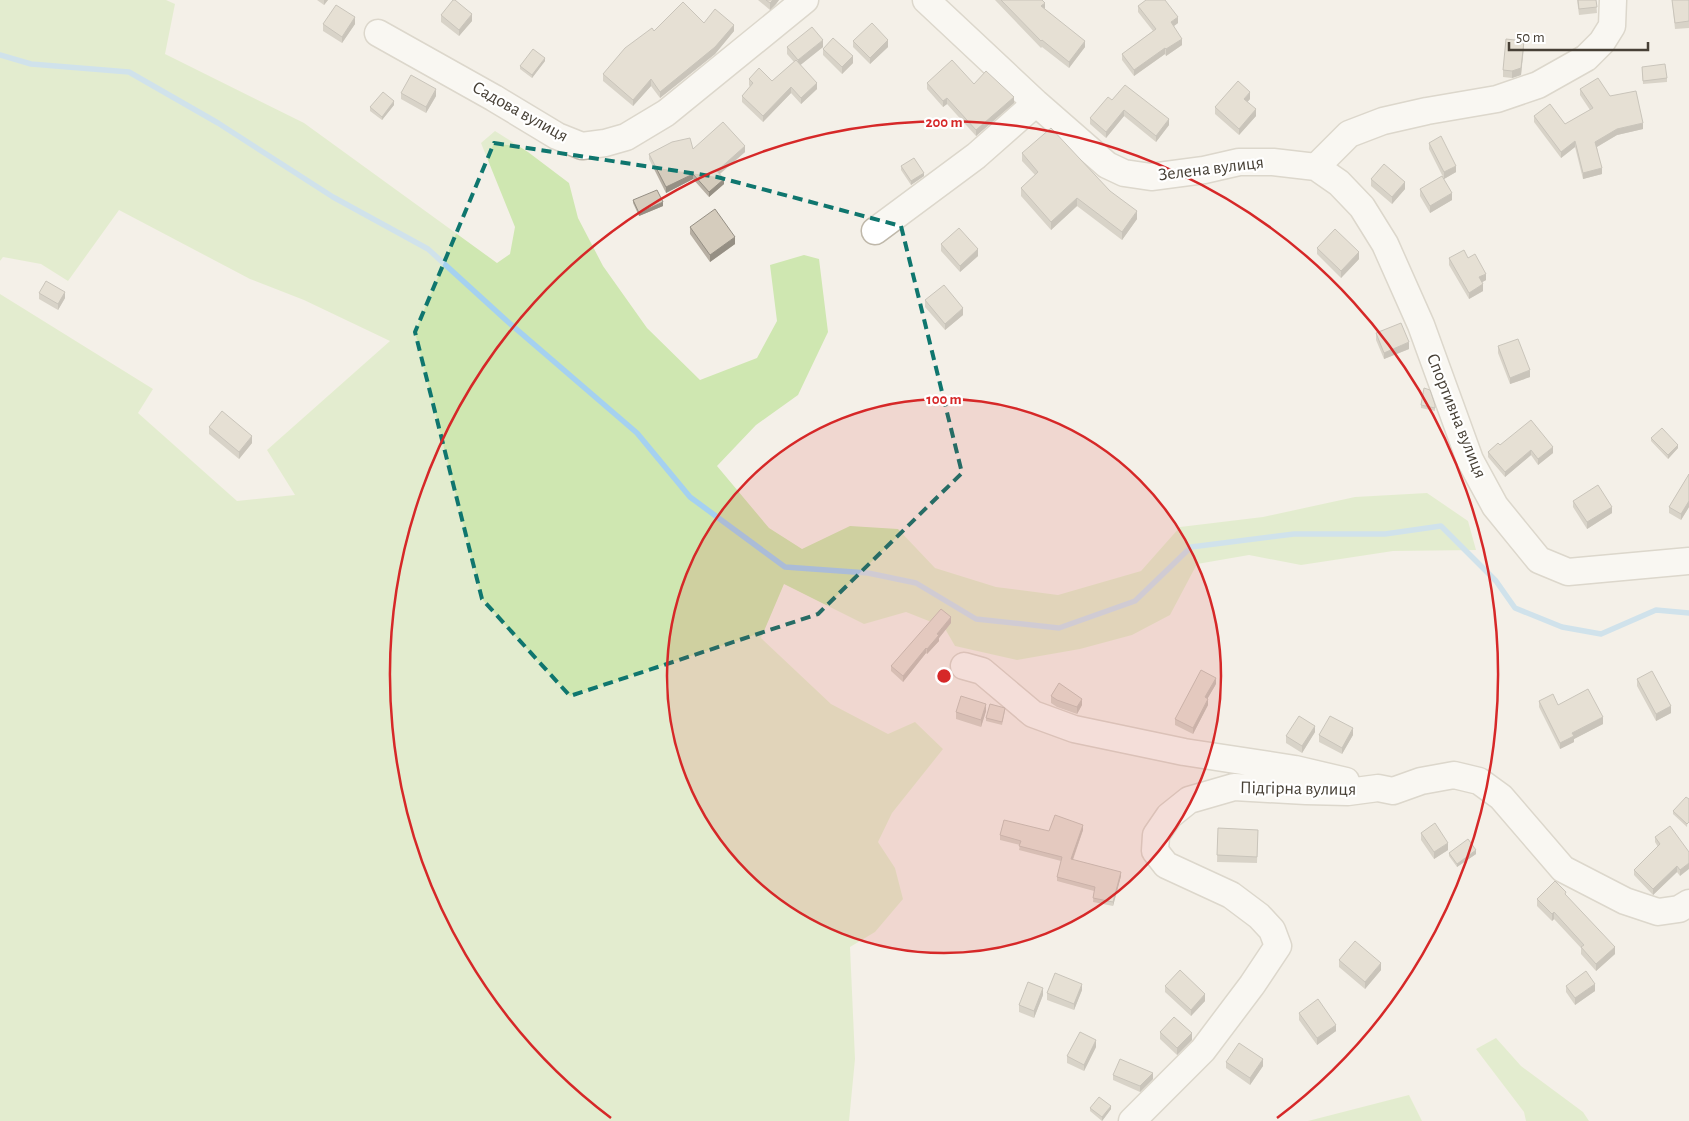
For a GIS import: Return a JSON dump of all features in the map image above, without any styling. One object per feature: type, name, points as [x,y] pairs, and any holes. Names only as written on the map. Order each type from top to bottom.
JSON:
[{"type":"street","name":"Садова вулиця","points":[[378,33],[494,98],[557,136],[582,146],[605,143],[626,137],[666,112],[805,0]]},
{"type":"street","name":"Зелена вулиця","points":[[926,0],[1036,104],[1107,165],[1124,173],[1151,177],[1204,170],[1239,162],[1273,162],[1316,168]]},
{"type":"street","points":[[1316,168],[1349,134],[1383,121],[1497,99],[1546,81],[1586,58],[1602,42],[1612,26],[1613,0]]},
{"type":"street","points":[[875,231],[976,156],[1036,104]]},
{"type":"street","name":"Спортивна вулиця","points":[[1316,168],[1339,183],[1362,207],[1385,244],[1421,326],[1470,460],[1495,506],[1539,560],[1568,572],[1689,561]]},
{"type":"street","points":[[964,666],[982,671],[1033,714],[1074,729],[1184,752],[1295,769],[1378,788]]},
{"type":"street","name":"Підгірна вулиця","points":[[1132,1121],[1203,1050],[1252,985],[1278,946],[1272,930],[1259,916],[1230,895],[1166,865],[1155,852],[1156,835],[1169,816],[1189,800],[1234,787],[1348,792],[1378,788],[1393,791],[1421,781],[1454,775],[1479,781],[1501,797],[1563,869],[1625,901],[1658,912],[1679,909],[1689,903]]},
{"type":"highlighted area","points":[[494,143],[717,177],[901,226],[962,473],[818,614],[570,696],[482,599],[415,332]]},
{"type":"green space","points":[[0,0],[166,0],[175,4],[165,54],[304,123],[497,263],[510,254],[515,227],[481,143],[495,131],[528,152],[569,183],[578,218],[603,266],[647,328],[700,380],[757,358],[777,321],[770,265],[804,255],[819,259],[828,332],[798,395],[756,425],[717,466],[769,528],[802,549],[850,526],[898,529],[935,568],[996,587],[1058,595],[1141,571],[1180,527],[1263,517],[1355,497],[1427,493],[1468,521],[1476,550],[1393,551],[1301,565],[1249,555],[1197,564],[1170,615],[1132,635],[1080,649],[1017,660],[955,646],[944,627],[906,612],[864,624],[784,584],[761,638],[831,704],[888,734],[915,722],[943,749],[892,813],[878,842],[895,868],[903,899],[875,932],[850,947],[855,1059],[849,1121],[0,1121],[0,294],[153,389],[138,413],[237,501],[295,495],[267,450],[390,341],[304,300],[250,279],[119,210],[68,281],[41,264],[3,257],[0,261]]},
{"type":"green space","points":[[1496,1038],[1521,1066],[1583,1112],[1589,1121],[1526,1121],[1524,1112],[1476,1049]]},
{"type":"green space","points":[[1409,1095],[1422,1121],[1308,1121]]},
{"type":"building","points":[[453,0],[472,14],[459,30],[441,15]]},
{"type":"building","points":[[1001,0],[1042,0],[1045,3],[1041,6],[1085,41],[1069,62],[1041,41]]},
{"type":"building","points":[[1146,0],[1165,0],[1178,17],[1171,22],[1182,39],[1165,48],[1134,70],[1122,54],[1156,29],[1138,6]]},
{"type":"building","points":[[1578,0],[1596,0],[1597,7],[1579,9]]},
{"type":"building","points":[[1672,0],[1689,0],[1689,21],[1675,23]]},
{"type":"building","points":[[683,2],[704,23],[715,9],[734,25],[715,47],[660,92],[651,79],[633,100],[603,74],[625,48],[652,28],[654,31]]},
{"type":"building","points":[[336,5],[355,17],[342,37],[323,24]]},
{"type":"building","points":[[872,23],[888,40],[870,58],[853,41]]},
{"type":"building","points":[[812,27],[823,40],[798,60],[787,47]]},
{"type":"building","points":[[833,38],[853,56],[842,67],[823,49]]},
{"type":"building","points":[[1506,39],[1524,41],[1521,68],[1512,71],[1503,70]]},
{"type":"building","points":[[533,49],[545,58],[532,75],[520,66]]},
{"type":"building","points":[[796,60],[817,83],[801,98],[791,87],[763,116],[742,96],[753,83],[749,79],[759,68],[772,81]]},
{"type":"building","points":[[952,60],[974,84],[986,71],[1014,97],[976,130],[947,98],[943,101],[927,83]]},
{"type":"building","points":[[1665,64],[1667,78],[1643,81],[1642,67]]},
{"type":"building","points":[[411,75],[436,89],[426,107],[401,93]]},
{"type":"building","points":[[1598,78],[1610,96],[1636,91],[1643,123],[1617,129],[1595,142],[1602,168],[1583,173],[1575,141],[1561,152],[1534,116],[1550,104],[1565,124],[1593,108],[1580,89]]},
{"type":"building","points":[[1238,81],[1250,92],[1244,99],[1256,109],[1239,129],[1215,107]]},
{"type":"building","points":[[1125,85],[1169,119],[1156,136],[1124,110],[1106,132],[1090,118],[1108,97],[1112,100]]},
{"type":"building","points":[[383,92],[394,101],[382,117],[370,107]]},
{"type":"building","points":[[723,122],[745,146],[717,171],[724,179],[709,192],[693,174],[666,187],[649,154],[672,142],[690,138],[693,149]]},
{"type":"building","points":[[1051,128],[1110,191],[1137,211],[1122,232],[1077,198],[1051,222],[1021,188],[1038,172],[1022,153]]},
{"type":"building","points":[[1441,136],[1456,166],[1444,172],[1429,143]]},
{"type":"building","points":[[914,158],[924,173],[911,181],[901,166]]},
{"type":"building","points":[[1384,164],[1405,182],[1392,197],[1371,179]]},
{"type":"building","points":[[1442,176],[1452,193],[1430,206],[1420,189]]},
{"type":"building","points":[[657,190],[663,202],[639,213],[633,200]]},
{"type":"building","points":[[715,209],[735,237],[710,255],[690,227]]},
{"type":"building","points":[[959,228],[978,249],[960,266],[941,244]]},
{"type":"building","points":[[1335,229],[1359,252],[1341,271],[1317,248]]},
{"type":"building","points":[[1464,250],[1468,258],[1475,254],[1486,274],[1479,277],[1483,284],[1469,293],[1449,258]]},
{"type":"building","points":[[46,281],[65,292],[58,304],[39,293]]},
{"type":"building","points":[[944,285],[963,308],[945,324],[925,300]]},
{"type":"building","points":[[1401,323],[1409,342],[1384,353],[1376,333]]},
{"type":"building","points":[[1518,339],[1530,370],[1510,378],[1498,346]]},
{"type":"building","points":[[1424,388],[1430,390],[1435,408],[1421,405]]},
{"type":"building","points":[[222,411],[252,436],[239,452],[209,427]]},
{"type":"building","points":[[1531,420],[1553,447],[1538,459],[1531,450],[1505,472],[1488,452],[1498,443],[1500,445]]},
{"type":"building","points":[[1662,428],[1678,445],[1668,455],[1651,438]]},
{"type":"building","points":[[1689,474],[1689,501],[1681,514],[1669,507]]},
{"type":"building","points":[[1598,485],[1612,507],[1587,522],[1573,501]]},
{"type":"building","points":[[941,609],[951,617],[937,634],[939,635],[903,676],[891,666]]},
{"type":"building","points":[[1201,670],[1216,678],[1205,697],[1208,699],[1193,728],[1175,719]]},
{"type":"building","points":[[1652,671],[1671,706],[1656,714],[1637,679]]},
{"type":"building","points":[[1059,683],[1082,699],[1077,707],[1051,696]]},
{"type":"building","points":[[1588,689],[1603,717],[1572,733],[1574,736],[1560,743],[1539,701],[1553,694],[1558,705]]},
{"type":"building","points":[[961,696],[986,704],[981,720],[956,712]]},
{"type":"building","points":[[990,704],[1005,708],[1002,722],[986,718]]},
{"type":"building","points":[[1299,716],[1315,726],[1302,746],[1286,736]]},
{"type":"building","points":[[1330,716],[1353,728],[1342,748],[1319,735]]},
{"type":"building","points":[[1686,797],[1689,799],[1689,822],[1687,824],[1673,811]]},
{"type":"building","points":[[1055,815],[1083,825],[1071,859],[1121,872],[1113,902],[1093,898],[1095,887],[1057,877],[1062,857],[1019,846],[1021,841],[1000,835],[1004,820],[1049,831]]},
{"type":"building","points":[[1435,823],[1448,843],[1434,852],[1421,833]]},
{"type":"building","points":[[1670,826],[1689,852],[1689,863],[1680,870],[1677,866],[1653,889],[1634,870],[1660,844],[1655,837]]},
{"type":"building","points":[[1218,828],[1258,830],[1257,857],[1217,855]]},
{"type":"building","points":[[1468,839],[1476,850],[1457,864],[1449,853]]},
{"type":"building","points":[[1555,881],[1615,947],[1596,964],[1581,947],[1584,945],[1554,912],[1552,914],[1537,899]]},
{"type":"building","points":[[1355,941],[1381,963],[1365,982],[1339,960]]},
{"type":"building","points":[[1180,970],[1205,994],[1191,1010],[1165,986]]},
{"type":"building","points":[[1586,971],[1595,984],[1575,998],[1566,986]]},
{"type":"building","points":[[1055,973],[1082,984],[1074,1004],[1047,993]]},
{"type":"building","points":[[1028,982],[1043,988],[1034,1011],[1019,1005]]},
{"type":"building","points":[[1318,999],[1336,1025],[1317,1038],[1299,1013]]},
{"type":"building","points":[[1174,1017],[1192,1033],[1177,1048],[1160,1032]]},
{"type":"building","points":[[1080,1032],[1096,1040],[1084,1065],[1067,1056]]},
{"type":"building","points":[[1239,1043],[1263,1059],[1250,1078],[1226,1062]]},
{"type":"building","points":[[1120,1059],[1153,1073],[1140,1086],[1113,1075]]},
{"type":"building","points":[[1099,1097],[1111,1106],[1102,1117],[1090,1108]]},
{"type":"waterway","points":[[0,55],[31,64],[129,72],[218,123],[333,197],[428,249],[507,321],[637,433],[690,497],[785,567],[868,573],[916,583],[976,619],[1059,628],[1135,601],[1191,547],[1294,534],[1385,534],[1441,526],[1496,581],[1515,608],[1562,627],[1601,634],[1656,610],[1689,613]]}]
